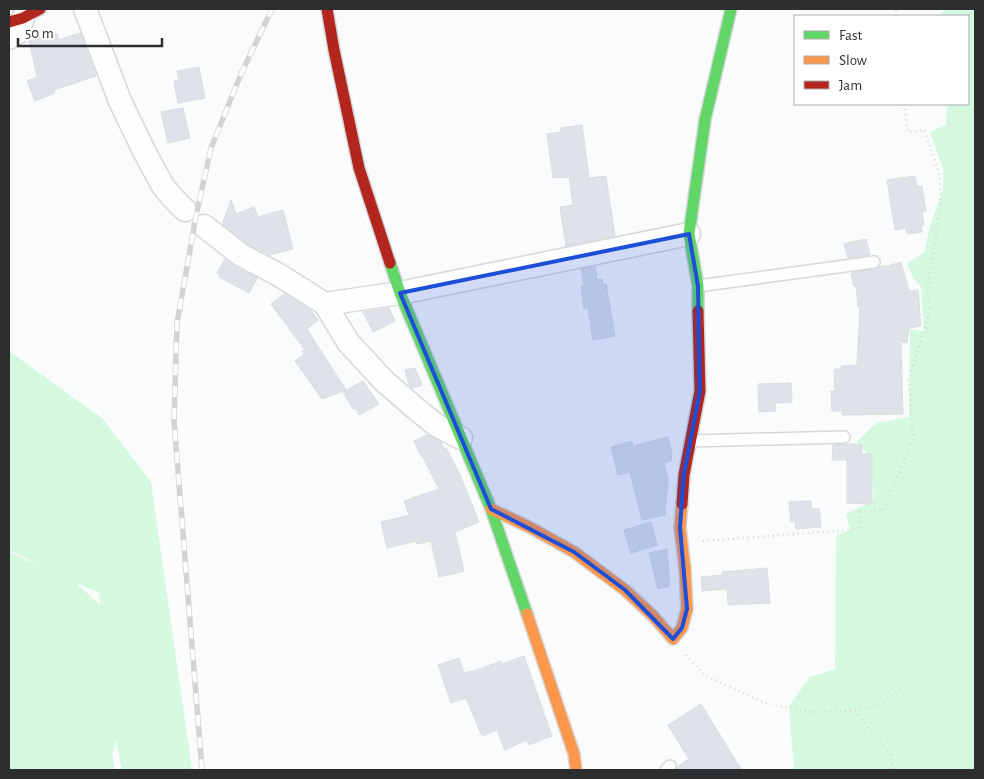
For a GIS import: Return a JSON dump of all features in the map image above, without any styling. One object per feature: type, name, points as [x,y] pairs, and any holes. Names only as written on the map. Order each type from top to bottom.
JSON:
[{"type":"street","points":[[85,9],[120,101],[144,151],[163,186],[185,210]]},
{"type":"street","points":[[326,9],[359,168],[380,235],[400,293],[491,509],[574,754],[576,770]]},
{"type":"street","points":[[491,509],[531,528],[574,552],[625,590],[653,616],[673,639],[682,628],[687,609],[680,527],[684,475],[700,391],[698,286],[689,234],[705,120],[732,9]]},
{"type":"street","points":[[9,38],[17,33],[24,16]]},
{"type":"street","points":[[204,226],[241,255],[279,275],[325,304],[348,342],[383,380],[436,425],[461,438]]},
{"type":"street","points":[[325,304],[400,293],[689,234]]},
{"type":"lane","points":[[698,286],[874,262]]},
{"type":"lane","points":[[690,441],[844,437]]},
{"type":"path","points":[[682,543],[861,529],[860,512],[884,510],[913,440],[909,379],[929,312],[928,284],[941,206],[939,172],[924,130],[908,132],[904,105]]},
{"type":"path","points":[[673,639],[704,675],[765,703],[812,712],[855,711],[882,703],[907,685]]},
{"type":"path","points":[[855,711],[890,754],[893,770]]},
{"type":"highlighted area","points":[[689,234],[698,286],[700,391],[684,475],[680,527],[687,609],[682,628],[673,639],[625,590],[574,552],[491,509],[400,293]]},
{"type":"green space","points":[[947,9],[975,9],[975,770],[794,770],[789,706],[810,677],[835,669],[836,536],[850,530],[846,514],[874,500],[871,459],[857,441],[876,423],[909,417],[910,329],[924,332],[921,287],[913,277],[907,263],[924,253],[930,226],[943,190],[943,169],[930,132],[946,125],[947,105],[969,105],[969,15],[942,15],[941,13]]},
{"type":"green space","points":[[9,351],[103,419],[151,482],[192,770],[122,770],[116,740],[112,755],[115,770],[9,770],[9,552],[45,568],[9,550]],"holes":[[[76,583],[99,593],[100,605]]]},
{"type":"building","points":[[80,33],[96,76],[54,90],[55,93],[35,101],[27,81],[37,77],[29,40],[57,34],[59,40]]},
{"type":"building","points":[[199,67],[205,98],[178,103],[174,81],[179,80],[177,71]]},
{"type":"building","points":[[183,108],[190,138],[168,143],[161,112]]},
{"type":"building","points":[[582,125],[589,178],[606,176],[615,236],[566,246],[560,207],[573,205],[569,177],[553,178],[547,134],[561,132],[561,128]]},
{"type":"building","points":[[915,176],[917,187],[922,186],[926,211],[922,212],[924,225],[921,225],[922,232],[907,234],[906,228],[895,230],[887,180]]},
{"type":"building","points":[[231,200],[236,214],[254,207],[258,217],[283,210],[293,249],[270,255],[248,244],[223,225]]},
{"type":"building","points":[[866,239],[870,255],[848,258],[844,244]]},
{"type":"building","points":[[225,259],[235,267],[257,278],[249,293],[219,277],[220,274],[217,273]]},
{"type":"building","points":[[901,262],[909,291],[918,290],[921,326],[909,328],[907,343],[901,342],[903,414],[842,415],[842,411],[832,411],[831,391],[835,391],[834,369],[841,369],[841,366],[857,365],[860,307],[858,307],[856,286],[854,286],[851,273]]},
{"type":"building","points":[[595,266],[597,280],[602,279],[603,284],[606,284],[615,336],[593,340],[588,308],[584,309],[581,286],[584,285],[581,269]]},
{"type":"building","points":[[284,294],[310,310],[318,320],[307,329],[346,390],[322,399],[295,361],[304,354],[302,351],[305,350],[271,304]]},
{"type":"building","points":[[389,308],[395,321],[373,332],[363,312]]},
{"type":"building","points":[[415,368],[422,385],[412,388],[409,385],[405,370]]},
{"type":"building","points":[[363,381],[379,404],[359,415],[343,392]]},
{"type":"building","points":[[791,383],[792,402],[775,403],[776,411],[759,412],[758,384]]},
{"type":"building","points":[[427,435],[441,442],[444,449],[446,448],[461,477],[479,522],[455,532],[464,571],[439,577],[431,541],[417,544],[416,541],[387,548],[381,522],[409,515],[404,501],[439,489],[414,441]]},
{"type":"building","points":[[668,437],[672,454],[671,461],[664,463],[668,480],[665,515],[642,520],[630,472],[618,475],[611,447],[632,441],[633,446]]},
{"type":"building","points":[[862,444],[862,454],[872,454],[872,504],[847,503],[847,460],[832,460],[833,445]]},
{"type":"building","points":[[811,501],[811,509],[819,509],[821,527],[796,529],[795,522],[791,522],[789,502]]},
{"type":"building","points":[[651,522],[657,545],[631,553],[624,530]]},
{"type":"building","points":[[667,549],[670,586],[658,589],[649,553]]},
{"type":"building","points":[[767,568],[770,603],[728,605],[727,589],[702,591],[701,577],[723,575],[722,572]]},
{"type":"building","points":[[524,656],[552,736],[529,745],[527,740],[505,750],[497,730],[482,736],[466,698],[451,703],[438,665],[459,658],[464,673],[501,661],[502,664]]},
{"type":"building","points":[[701,704],[742,770],[676,770],[677,767],[689,759],[668,725]]},
{"type":"railway","points":[[202,770],[174,421],[177,323],[196,216],[211,148],[241,74],[272,9]]},
{"type":"traffic: fast","points":[[698,311],[698,286],[689,234],[705,120],[731,9]]},
{"type":"traffic: fast","points":[[390,263],[400,293],[491,509],[527,614]]},
{"type":"traffic: slow","points":[[491,509],[531,528],[574,552],[625,590],[653,616],[673,639],[682,628],[687,609],[680,527],[682,504]]},
{"type":"traffic: slow","points":[[527,614],[574,754],[576,770]]},
{"type":"traffic: jam","points":[[9,22],[23,18],[40,9]]},
{"type":"traffic: jam","points":[[327,9],[359,168],[390,263]]},
{"type":"traffic: jam","points":[[682,504],[684,475],[700,391],[698,311]]}]
